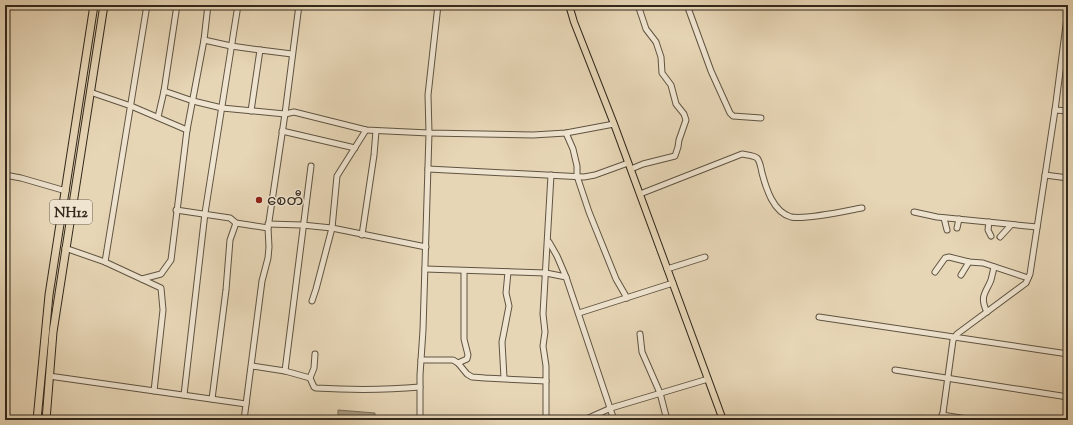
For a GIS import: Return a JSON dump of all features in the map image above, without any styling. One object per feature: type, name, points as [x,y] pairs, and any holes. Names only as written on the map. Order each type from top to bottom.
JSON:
[{"type":"highway","name":"NH12","points":[[37,420],[49,296],[94,5]]},
{"type":"highway","name":"NH12","points":[[46,420],[53,332],[104,5]]},
{"type":"main road","points":[[569,5],[574,22],[614,124],[724,420]]},
{"type":"street","points":[[104,262],[147,5]]},
{"type":"street","points":[[158,117],[164,91],[177,5]]},
{"type":"street","points":[[142,278],[161,274],[170,260],[187,130],[204,40],[208,5]]},
{"type":"street","points":[[184,395],[205,214],[238,5]]},
{"type":"street","points":[[244,420],[262,281],[269,252],[268,226],[285,114],[299,5]]},
{"type":"street","points":[[420,420],[429,133],[428,94],[438,5]]},
{"type":"street","points":[[497,5],[510,5]]},
{"type":"street","points":[[630,169],[675,156],[686,120],[684,114],[676,104],[671,85],[662,73],[661,57],[656,42],[646,29],[638,5]]},
{"type":"street","points":[[687,5],[711,71],[730,113],[733,116],[761,118]]},
{"type":"street","points":[[973,420],[942,418],[953,340],[1026,283],[1030,274],[1055,110],[1068,10]]},
{"type":"street","points":[[204,40],[231,46],[292,54]]},
{"type":"street","points":[[251,111],[260,50]]},
{"type":"street","points":[[164,91],[193,101],[222,108],[285,114],[294,112],[366,130],[376,131],[533,135],[566,133],[614,124]]},
{"type":"street","points":[[90,92],[131,106],[187,130]]},
{"type":"street","points":[[1055,110],[1068,111]]},
{"type":"street","points":[[312,301],[332,228],[337,176],[366,130]]},
{"type":"street","points":[[282,131],[355,148]]},
{"type":"street","points":[[362,235],[374,155],[376,131]]},
{"type":"street","points":[[566,133],[573,149],[577,166],[577,176],[616,279],[627,298]]},
{"type":"street","points":[[640,194],[742,154],[757,158],[768,195],[783,213],[791,217],[803,218],[862,208]]},
{"type":"street","points":[[428,169],[577,176],[595,175],[628,162]]},
{"type":"street","points":[[285,371],[302,225],[311,166]]},
{"type":"street","points":[[1045,174],[1068,178]]},
{"type":"street","points":[[5,175],[66,191]]},
{"type":"street","points":[[546,420],[546,366],[543,346],[545,332],[543,314],[551,175]]},
{"type":"street","points":[[176,210],[230,218],[236,223],[268,226],[302,225],[332,228],[426,247]]},
{"type":"street","points":[[914,212],[944,218],[1037,228]]},
{"type":"street","points":[[944,218],[947,230]]},
{"type":"street","points":[[957,228],[959,219]]},
{"type":"street","points":[[989,222],[988,230],[991,236]]},
{"type":"street","points":[[212,400],[226,290],[230,240],[236,223]]},
{"type":"street","points":[[1000,237],[1011,225]]},
{"type":"street","points":[[548,241],[557,256],[566,277],[614,420]]},
{"type":"street","points":[[65,248],[104,262],[142,278],[161,288],[163,310],[154,391]]},
{"type":"street","points":[[667,269],[705,257]]},
{"type":"street","points":[[934,272],[945,258],[953,258],[969,262],[980,262],[1028,278]]},
{"type":"street","points":[[961,275],[969,262]]},
{"type":"street","points":[[987,312],[984,305],[985,293],[991,281],[994,267]]},
{"type":"street","points":[[425,269],[546,274],[566,277]]},
{"type":"street","points":[[458,363],[467,359],[468,355],[464,339],[464,271]]},
{"type":"street","points":[[504,378],[502,342],[509,306],[506,293],[508,272]]},
{"type":"street","points":[[579,313],[673,283]]},
{"type":"street","points":[[820,317],[1068,354]]},
{"type":"street","points":[[640,334],[642,352],[660,393],[667,420]]},
{"type":"street","points":[[315,354],[314,368],[310,378],[314,387],[316,388],[341,390],[399,389],[420,387]]},
{"type":"street","points":[[421,360],[453,360],[458,363],[467,374],[472,376],[546,381]]},
{"type":"street","points":[[252,366],[285,371],[310,378]]},
{"type":"street","points":[[895,370],[1068,397]]},
{"type":"street","points":[[49,376],[246,404]]},
{"type":"street","points":[[584,420],[611,408],[708,379]]},
{"type":"shaded area","points":[[338,410],[375,413],[375,420],[338,420]]},
{"type":"place","name":"စေတီ","points":[[259,200]]}]
